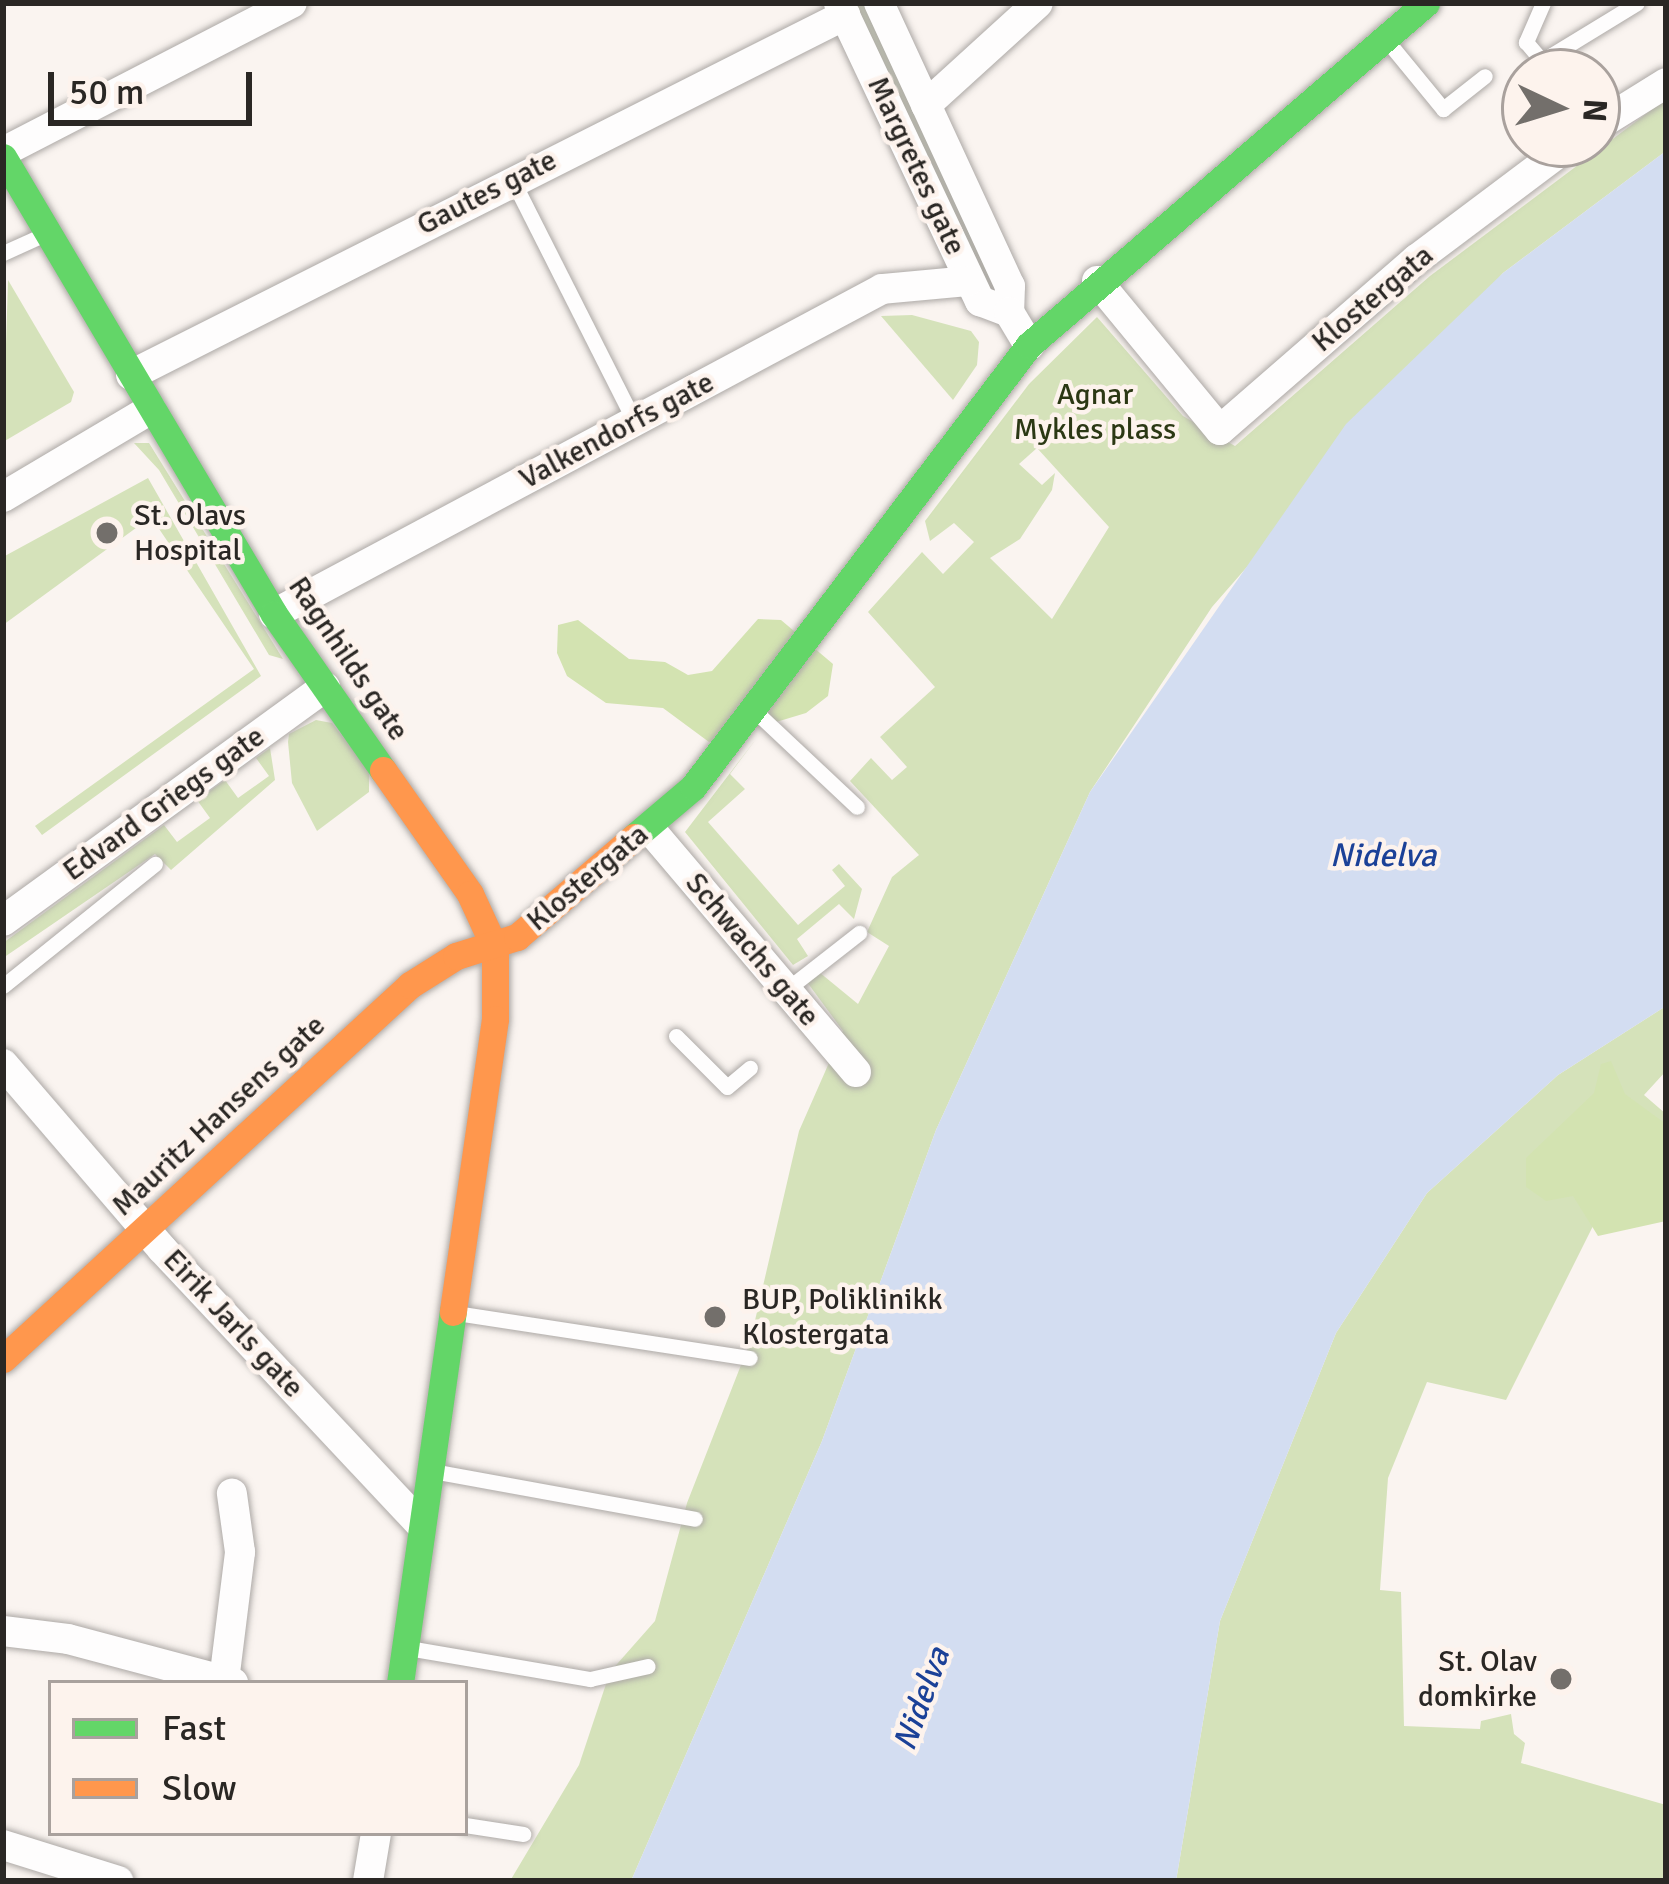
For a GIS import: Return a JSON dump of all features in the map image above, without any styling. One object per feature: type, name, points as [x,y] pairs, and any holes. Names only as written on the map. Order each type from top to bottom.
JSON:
[{"type":"street","points":[[3,155],[292,3]]},
{"type":"street","name":"Margretes gate","points":[[879,3],[1010,286],[1009,312],[1029,345]]},
{"type":"street","points":[[926,105],[1038,3]]},
{"type":"street","name":"Klostergata","points":[[400,1680],[495,1019],[495,947],[649,828],[693,787],[749,707],[1029,345],[1097,281],[1388,42],[1426,3]]},
{"type":"street","name":"Margretes gate","points":[[842,9],[980,301],[1009,312]]},
{"type":"street","name":"Gautes gate","points":[[131,375],[842,9]]},
{"type":"street","points":[[1621,111],[1666,82]]},
{"type":"street","name":"Ragnhilds gate","points":[[3,155],[274,614],[470,893],[495,947]]},
{"type":"street","name":"Klostergata","points":[[1097,281],[1220,430],[1417,259],[1538,168]]},
{"type":"street","name":"Valkendorfs gate","points":[[274,614],[882,289],[969,280]]},
{"type":"street","points":[[3,497],[152,409]]},
{"type":"street","name":"Edvard Griegs gate","points":[[3,921],[325,687]]},
{"type":"street","name":"Schwachs gate","points":[[649,828],[786,990],[801,1027],[856,1072]]},
{"type":"street","name":"Mauritz Hansens gate","points":[[3,1359],[410,985],[456,956],[495,947]]},
{"type":"street","name":"Eirik Jarls gate","points":[[3,1064],[145,1229],[421,1525]]},
{"type":"street","points":[[224,1680],[240,1552],[232,1494]]},
{"type":"street","points":[[3,1631],[68,1639],[217,1680]]},
{"type":"street","points":[[368,1881],[376,1836]]},
{"type":"street","points":[[3,1845],[118,1881]]},
{"type":"lane","points":[[1543,3],[1526,42],[1542,61],[1637,3]]},
{"type":"lane","points":[[1388,42],[1443,109],[1484,76]]},
{"type":"lane","points":[[512,179],[634,422]]},
{"type":"lane","points":[[3,253],[47,232]]},
{"type":"lane","points":[[749,707],[807,752],[857,807]]},
{"type":"lane","points":[[3,986],[155,864]]},
{"type":"lane","points":[[786,990],[860,933]]},
{"type":"lane","points":[[676,1036],[727,1087],[750,1068]]},
{"type":"lane","points":[[452,1312],[750,1358]]},
{"type":"lane","points":[[430,1470],[694,1519]]},
{"type":"lane","points":[[405,1647],[590,1679],[648,1666]]},
{"type":"lane","points":[[468,1825],[523,1834]]},
{"type":"green space","points":[[848,3],[869,3],[998,288],[992,295]]},
{"type":"green space","name":"Agnar Mykles plass","points":[[1666,99],[1666,151],[1503,273],[1212,607],[1090,792],[936,1130],[822,1441],[631,1881],[510,1881],[579,1765],[610,1672],[655,1621],[687,1503],[750,1342],[799,1131],[843,1031],[807,982],[819,972],[858,1004],[889,946],[867,932],[892,877],[919,855],[850,781],[871,758],[892,780],[907,767],[880,737],[935,687],[868,612],[922,552],[943,574],[974,542],[954,523],[930,541],[925,521],[1029,384],[1097,317],[1183,416],[1235,446],[1430,276],[1574,168],[1621,168],[1621,133]],"holes":[[[1037,448],[1109,527],[1052,619],[990,558],[1020,539],[1052,490],[1055,473],[1042,485],[1019,464]]]},
{"type":"green space","points":[[8,280],[74,392],[71,402],[3,442]]},
{"type":"green space","points":[[912,315],[971,331],[979,342],[977,365],[953,400],[881,316]]},
{"type":"green space","points":[[134,443],[149,443],[283,659],[269,655],[159,470]]},
{"type":"green space","points":[[148,478],[261,676],[42,835],[35,826],[254,669],[151,517],[3,625],[3,557]]},
{"type":"green space","points":[[758,619],[781,620],[833,664],[828,696],[806,713],[709,742],[663,708],[606,703],[567,676],[557,653],[558,625],[578,620],[629,659],[665,662],[688,675],[712,671]]},
{"type":"green space","points":[[316,720],[332,723],[369,770],[369,792],[317,831],[292,783],[288,742],[289,734]]},
{"type":"green space","points":[[756,739],[730,774],[745,789],[708,822],[798,925],[845,886],[832,870],[839,864],[862,889],[854,919],[839,904],[797,939],[808,956],[793,965],[685,832]]},
{"type":"green space","points":[[270,748],[275,780],[171,870],[155,854],[3,958],[3,943],[164,825],[177,842],[210,818],[197,800],[225,780],[238,798],[269,776],[256,758]]},
{"type":"green space","points":[[1666,1006],[1666,1071],[1644,1095],[1666,1114],[1666,1214],[1600,1212],[1506,1400],[1427,1382],[1388,1478],[1380,1590],[1401,1592],[1404,1726],[1480,1729],[1481,1721],[1511,1714],[1514,1734],[1525,1743],[1521,1763],[1666,1805],[1666,1881],[1176,1881],[1220,1621],[1336,1333],[1427,1193],[1558,1075]]},
{"type":"green space","points":[[1611,1061],[1625,1094],[1666,1124],[1666,1221],[1598,1236],[1573,1196],[1546,1201],[1526,1187],[1526,1158],[1594,1093],[1601,1064]]},
{"type":"water","name":"Nidelva","points":[[1666,151],[1666,1006],[1558,1075],[1427,1193],[1336,1333],[1220,1621],[1176,1881],[631,1881],[822,1441],[936,1130],[1090,792],[1346,424],[1503,273]]},
{"type":"traffic: fast","points":[[634,837],[693,787],[1029,345],[1426,3]]},
{"type":"traffic: fast","points":[[3,157],[274,614],[383,770]]},
{"type":"traffic: fast","points":[[400,1680],[453,1312]]},
{"type":"traffic: slow","points":[[383,770],[470,894],[495,948],[495,1019],[453,1312]]},
{"type":"traffic: slow","points":[[3,1359],[410,985],[456,956],[517,937],[634,837]]},
{"type":"place","name":"St. Olavs Hospital","points":[[107,533]]},
{"type":"place","name":"BUP, Poliklinikk Klostergata","points":[[715,1317]]},
{"type":"place","name":"St. Olav domkirke","points":[[1561,1679]]}]
